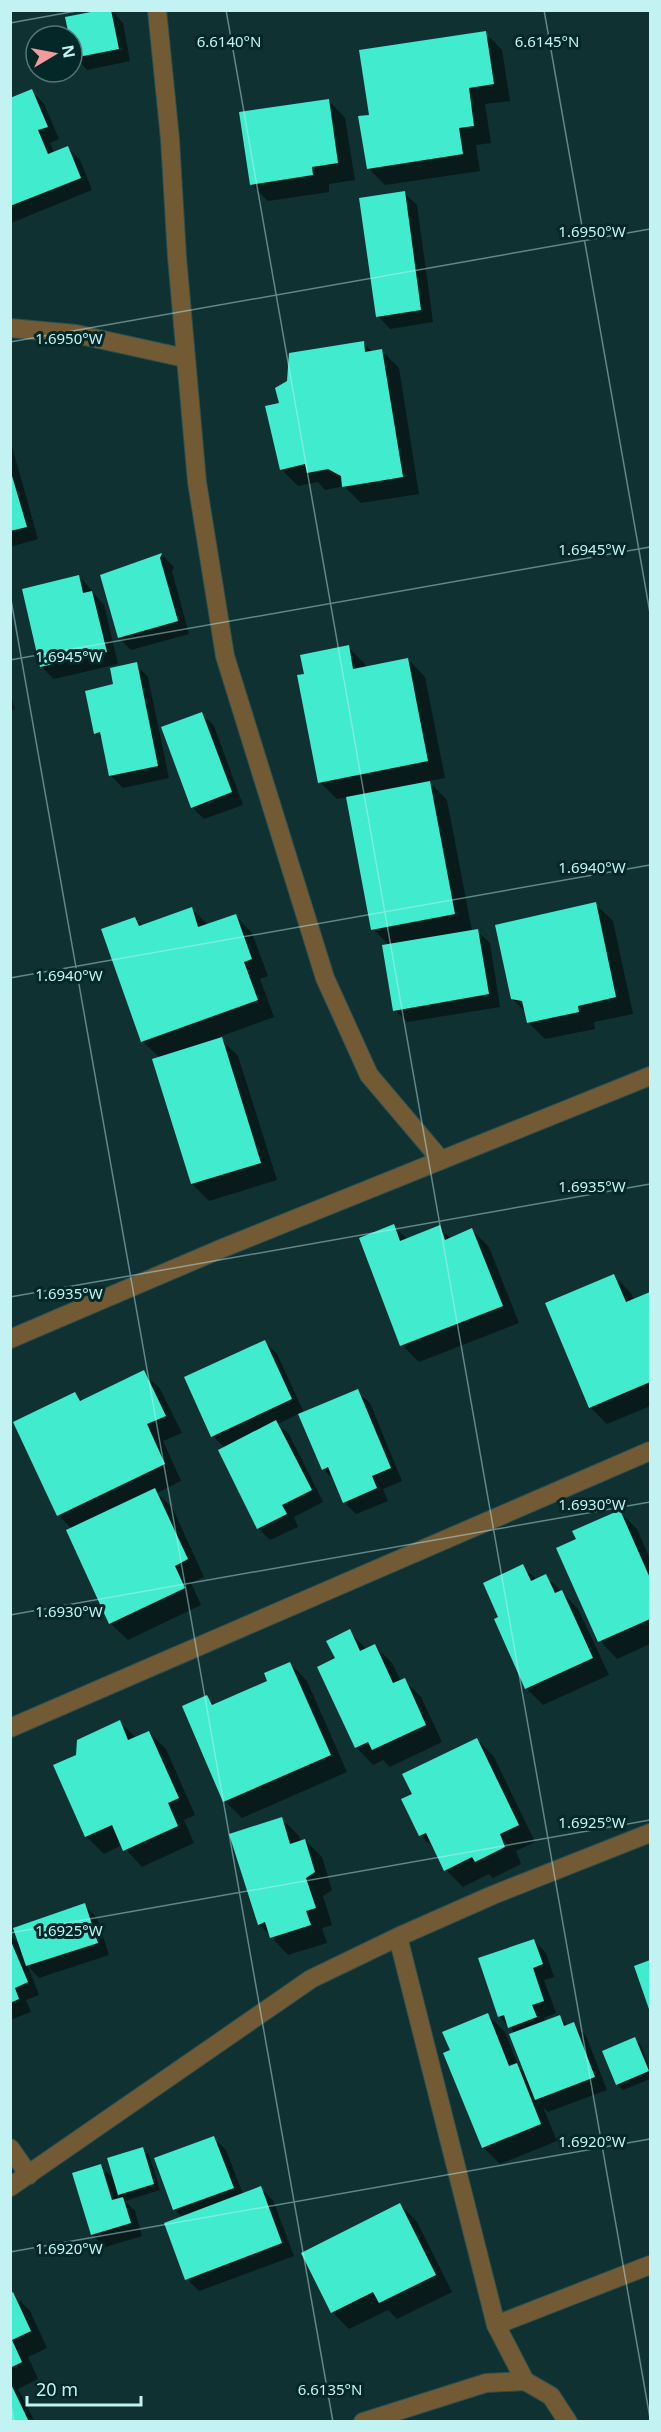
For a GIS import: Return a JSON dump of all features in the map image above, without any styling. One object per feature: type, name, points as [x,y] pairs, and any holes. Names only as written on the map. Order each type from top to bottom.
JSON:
[{"type":"street","points":[[157,10],[170,139],[185,358],[197,482],[225,656],[325,978],[369,1075],[441,1160]]},
{"type":"street","points":[[10,328],[76,334],[185,358]]},
{"type":"street","points":[[10,1339],[223,1248],[651,1076]]},
{"type":"street","points":[[10,1728],[651,1451]]},
{"type":"street","points":[[10,2187],[311,1979],[493,1895],[651,1833]]},
{"type":"street","points":[[398,1937],[496,2325],[525,2380],[551,2396],[568,2421]]},
{"type":"street","points":[[10,2148],[29,2175]]},
{"type":"street","points":[[496,2325],[651,2265]]},
{"type":"street","points":[[363,2421],[486,2383],[525,2380]]},
{"type":"building","points":[[111,10],[119,49],[84,56],[84,24],[66,24],[65,17]]},
{"type":"building","points":[[486,31],[494,84],[469,88],[474,126],[459,128],[463,154],[367,169],[358,116],[369,115],[359,50]]},
{"type":"building","points":[[32,89],[48,127],[38,130],[48,154],[68,146],[81,178],[10,206],[10,98]]},
{"type":"building","points":[[329,99],[338,163],[312,167],[313,175],[250,185],[239,112]]},
{"type":"building","points":[[405,191],[421,310],[376,317],[359,198]]},
{"type":"building","points":[[364,341],[365,352],[382,349],[403,477],[342,487],[341,476],[328,469],[307,473],[305,464],[280,470],[265,406],[279,403],[275,388],[287,381],[289,353]]},
{"type":"building","points":[[10,469],[27,527],[10,531]]},
{"type":"building","points":[[162,553],[160,558],[178,621],[118,638],[100,575]]},
{"type":"building","points":[[79,575],[83,593],[92,591],[107,652],[40,667],[22,589]]},
{"type":"building","points":[[349,645],[353,669],[408,658],[428,761],[318,783],[297,675],[304,674],[300,655]]},
{"type":"building","points":[[137,662],[158,766],[109,776],[100,732],[94,734],[85,691],[113,684],[110,668]]},
{"type":"building","points":[[202,712],[232,792],[191,808],[161,727]]},
{"type":"building","points":[[430,781],[455,914],[371,930],[346,797]]},
{"type":"building","points":[[596,902],[616,997],[578,1006],[579,1012],[527,1023],[522,1001],[511,999],[495,925]]},
{"type":"building","points":[[192,907],[198,927],[236,914],[252,959],[244,962],[258,1000],[141,1042],[101,929],[135,917],[139,926]]},
{"type":"building","points":[[478,929],[489,994],[393,1011],[382,945]]},
{"type":"building","points":[[222,1037],[261,1163],[191,1184],[152,1059]]},
{"type":"building","points":[[394,1224],[400,1241],[440,1225],[445,1240],[472,1228],[503,1306],[400,1346],[359,1238]]},
{"type":"building","points":[[614,1274],[626,1302],[650,1292],[650,1382],[589,1408],[545,1303]]},
{"type":"building","points":[[265,1340],[292,1399],[211,1437],[184,1377]]},
{"type":"building","points":[[144,1370],[166,1416],[147,1424],[165,1464],[57,1516],[13,1422],[75,1392],[80,1401]]},
{"type":"building","points":[[358,1389],[391,1468],[372,1476],[377,1488],[343,1503],[328,1467],[322,1470],[298,1414]]},
{"type":"building","points":[[276,1420],[312,1490],[282,1505],[287,1514],[257,1529],[218,1450]]},
{"type":"building","points":[[155,1488],[188,1559],[175,1566],[185,1588],[109,1624],[66,1530]]},
{"type":"building","points":[[620,1510],[650,1578],[650,1619],[598,1642],[556,1548],[576,1539],[572,1531]]},
{"type":"building","points":[[523,1564],[531,1581],[546,1574],[555,1593],[562,1590],[593,1658],[525,1689],[494,1619],[498,1617],[483,1583]]},
{"type":"building","points":[[350,1629],[360,1651],[375,1644],[393,1683],[405,1678],[426,1725],[372,1750],[368,1742],[355,1748],[317,1667],[335,1658],[326,1641]]},
{"type":"building","points":[[290,1662],[331,1755],[223,1802],[182,1706],[207,1695],[212,1705],[267,1681],[264,1673]]},
{"type":"building","points":[[120,1720],[128,1740],[149,1731],[179,1798],[168,1803],[178,1826],[123,1851],[112,1825],[85,1837],[53,1765],[76,1755],[77,1740]]},
{"type":"building","points":[[477,1738],[519,1825],[500,1834],[505,1847],[475,1862],[472,1857],[444,1871],[426,1833],[419,1836],[401,1799],[412,1794],[402,1774]]},
{"type":"building","points":[[282,1817],[290,1844],[305,1839],[315,1872],[306,1878],[316,1908],[306,1911],[311,1925],[270,1938],[265,1922],[258,1925],[229,1834]]},
{"type":"building","points":[[85,1903],[98,1943],[26,1966],[13,1928]]},
{"type":"building","points":[[10,1939],[28,1982],[15,1988],[19,1999],[10,2003]]},
{"type":"building","points":[[534,1939],[543,1964],[533,1968],[544,2001],[532,2005],[537,2017],[508,2028],[504,2015],[498,2017],[478,1958]]},
{"type":"building","points":[[650,1960],[650,2012],[634,1966]]},
{"type":"building","points":[[488,2013],[509,2066],[517,2063],[541,2124],[482,2148],[443,2053],[450,2050],[442,2032]]},
{"type":"building","points":[[560,2015],[564,2026],[574,2022],[595,2077],[535,2100],[509,2034]]},
{"type":"building","points":[[635,2037],[649,2071],[616,2085],[602,2051]]},
{"type":"building","points":[[214,2136],[234,2188],[173,2210],[154,2158]]},
{"type":"building","points":[[143,2147],[154,2184],[118,2195],[107,2158]]},
{"type":"building","points":[[101,2164],[112,2200],[123,2197],[131,2223],[91,2235],[72,2173]]},
{"type":"building","points":[[261,2186],[282,2243],[185,2280],[164,2223]]},
{"type":"building","points":[[400,2203],[436,2275],[379,2303],[373,2292],[331,2313],[301,2253]]},
{"type":"building","points":[[13,2292],[31,2331],[12,2340],[22,2362],[10,2368],[10,2294]]},
{"type":"building","points":[[10,2382],[29,2422],[10,2422]]}]
